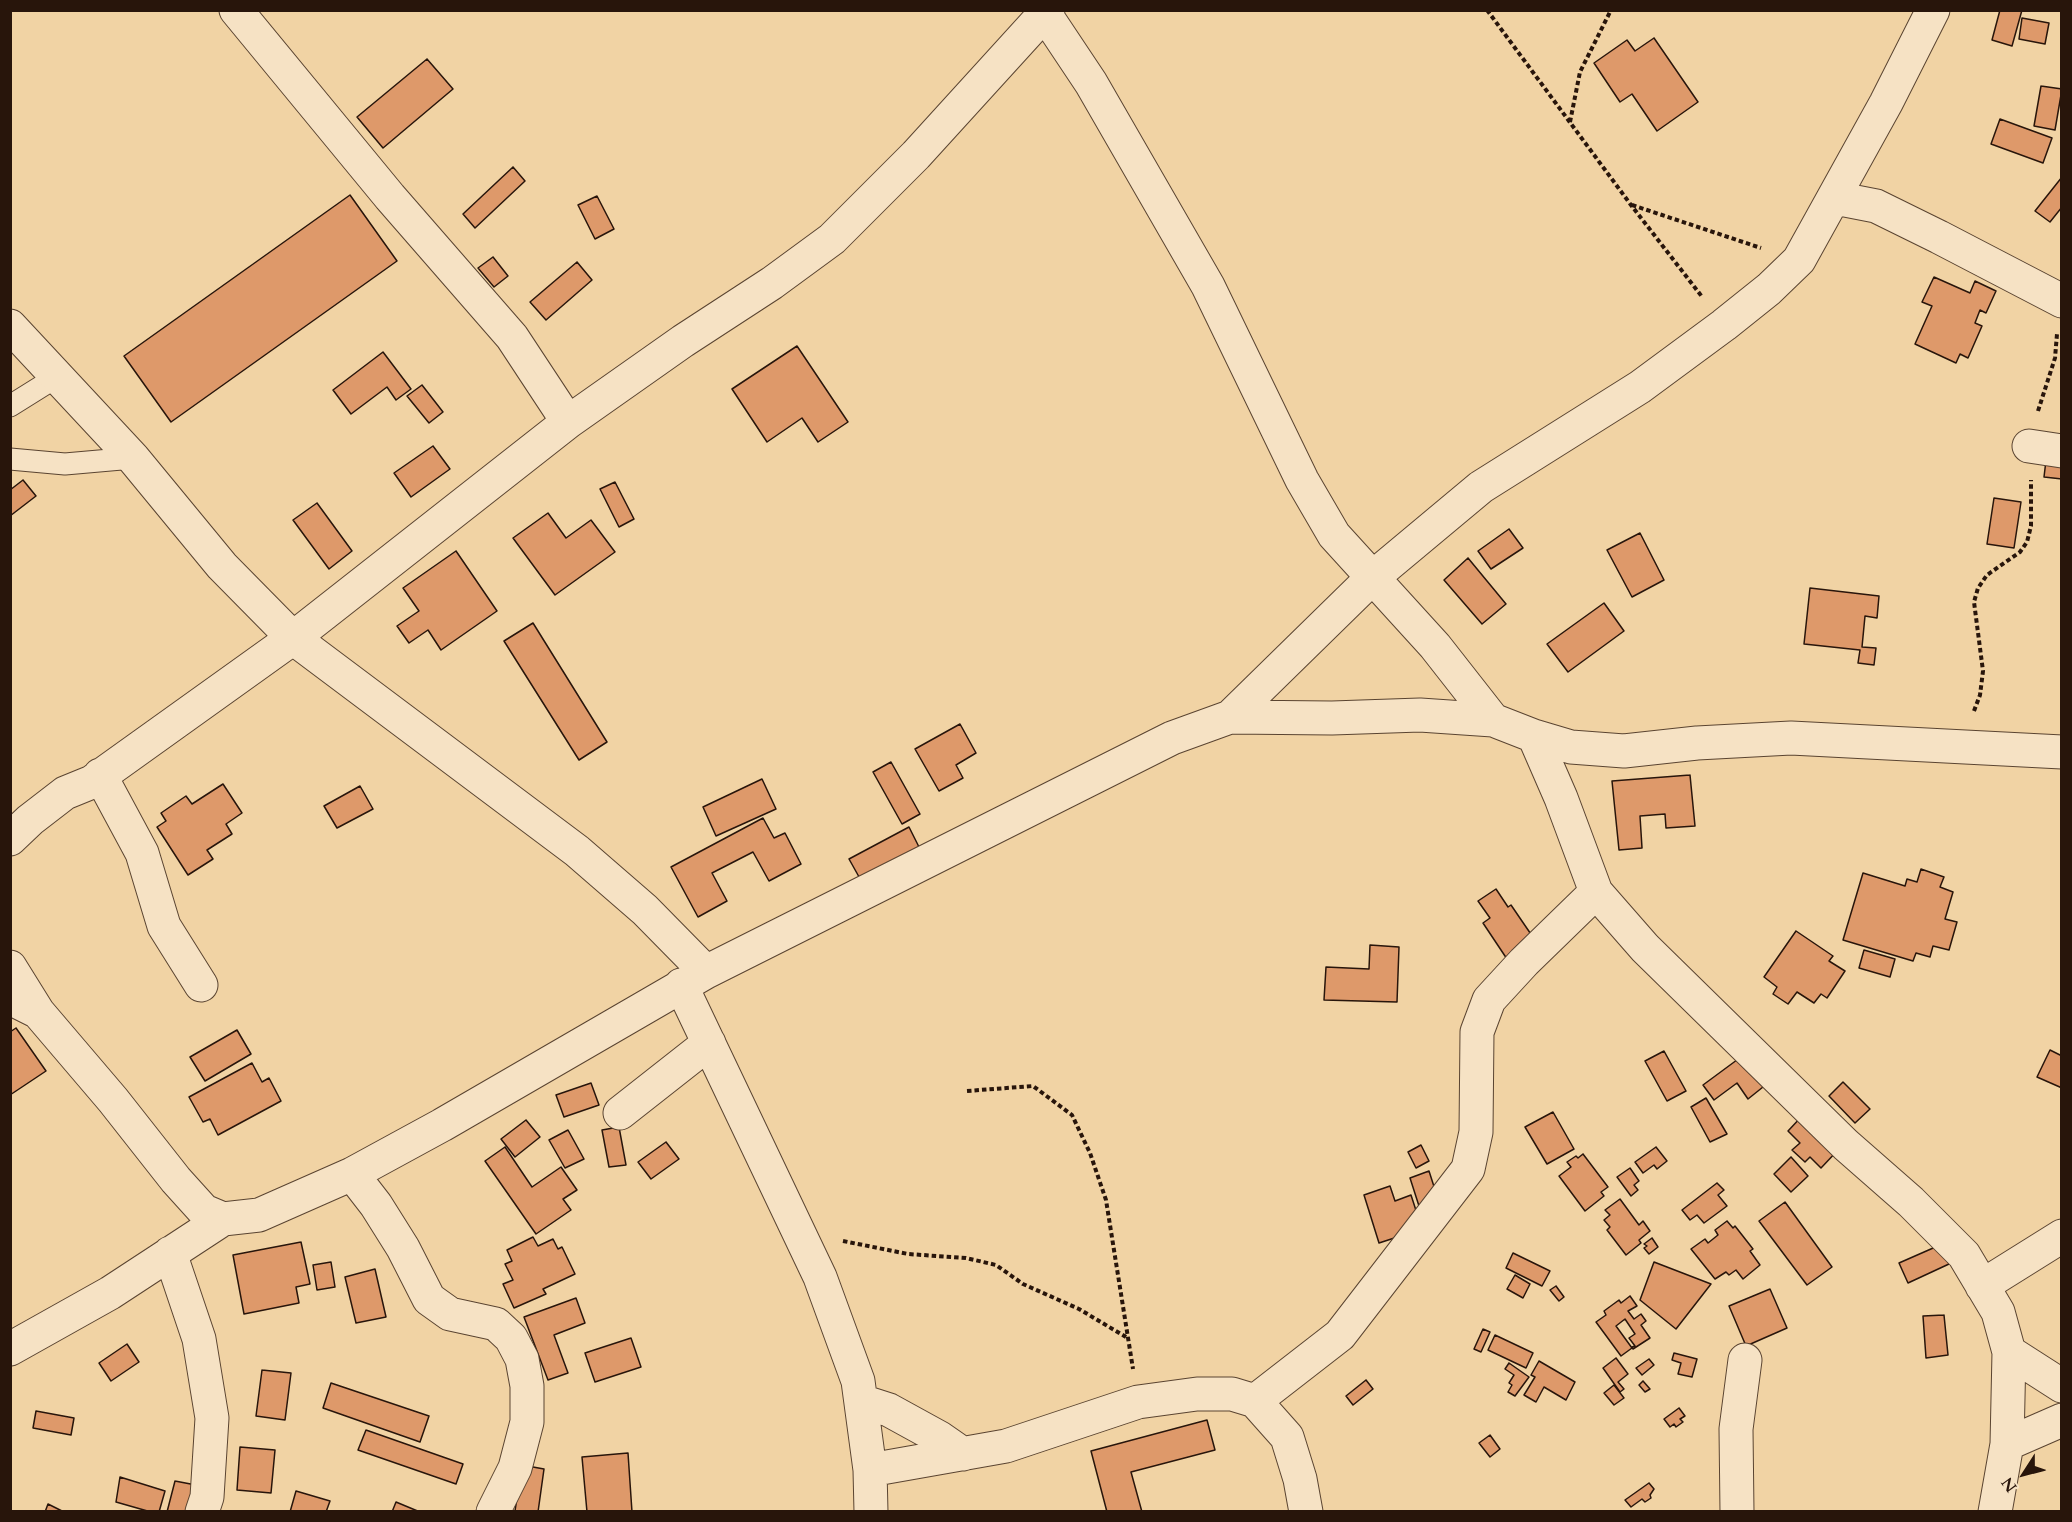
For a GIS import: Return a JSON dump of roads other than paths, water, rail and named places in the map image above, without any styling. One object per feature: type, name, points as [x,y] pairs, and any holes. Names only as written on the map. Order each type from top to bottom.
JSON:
[{"type":"street","points":[[236,10],[390,197],[512,337],[568,422]]},
{"type":"street","points":[[1230,717],[1372,578],[1481,487],[1640,387],[1724,325],[1799,260],[1835,198],[1933,10]]},
{"type":"street","points":[[10,839],[65,793],[92,782],[293,638],[568,422],[683,341],[772,283],[832,239],[916,154],[1046,12],[1091,83],[1208,286],[1302,480],[1334,535],[1435,646],[1493,720]]},
{"type":"street","points":[[1835,198],[1876,206],[2061,301]]},
{"type":"street","points":[[10,326],[133,458],[222,566],[293,638],[577,851],[645,910],[694,979],[709,1043],[820,1277],[858,1381],[870,1470],[871,1512]]},
{"type":"street","points":[[2029,446],[2061,451]]},
{"type":"street","points":[[10,1349],[110,1293],[223,1219],[259,1215],[352,1174],[442,1125],[694,979],[1132,757],[1172,738],[1230,717],[1332,718],[1420,715],[1493,720],[1571,747],[1624,751],[1697,743],[1791,738],[2061,752]]},
{"type":"street","points":[[1534,736],[1561,798],[1596,892],[1645,948],[1846,1145],[1911,1202],[1964,1255],[1998,1312],[2009,1352],[2007,1444],[1995,1512]]},
{"type":"street","points":[[100,776],[142,853],[164,926],[201,985]]},
{"type":"street","points":[[1256,1401],[1340,1335],[1468,1169],[1476,1131],[1476,1032],[1489,1000],[1524,962],[1596,892]]},
{"type":"street","points":[[10,967],[24,1006],[113,1101],[176,1180],[204,1211],[223,1219]]},
{"type":"street","points":[[620,1113],[709,1043]]},
{"type":"street","points":[[352,1174],[376,1205],[403,1248],[429,1299],[450,1314],[496,1324],[511,1338],[522,1359],[527,1386],[527,1422],[515,1468],[493,1512]]},
{"type":"street","points":[[1982,1286],[2061,1236]]},
{"type":"street","points":[[170,1253],[199,1339],[212,1418],[207,1497],[202,1512]]},
{"type":"street","points":[[2009,1352],[2061,1386]]},
{"type":"street","points":[[1737,1512],[1736,1429],[1745,1360]]},
{"type":"street","points":[[870,1470],[1006,1446],[1138,1402],[1197,1394],[1232,1394],[1256,1401],[1287,1437],[1300,1479],[1306,1512]]},
{"type":"street","points":[[861,1401],[889,1410],[940,1438],[963,1454]]},
{"type":"street","points":[[2007,1444],[2061,1420]]},
{"type":"lane","points":[[10,406],[58,376]]},
{"type":"lane","points":[[10,459],[65,464],[133,458]]}]
